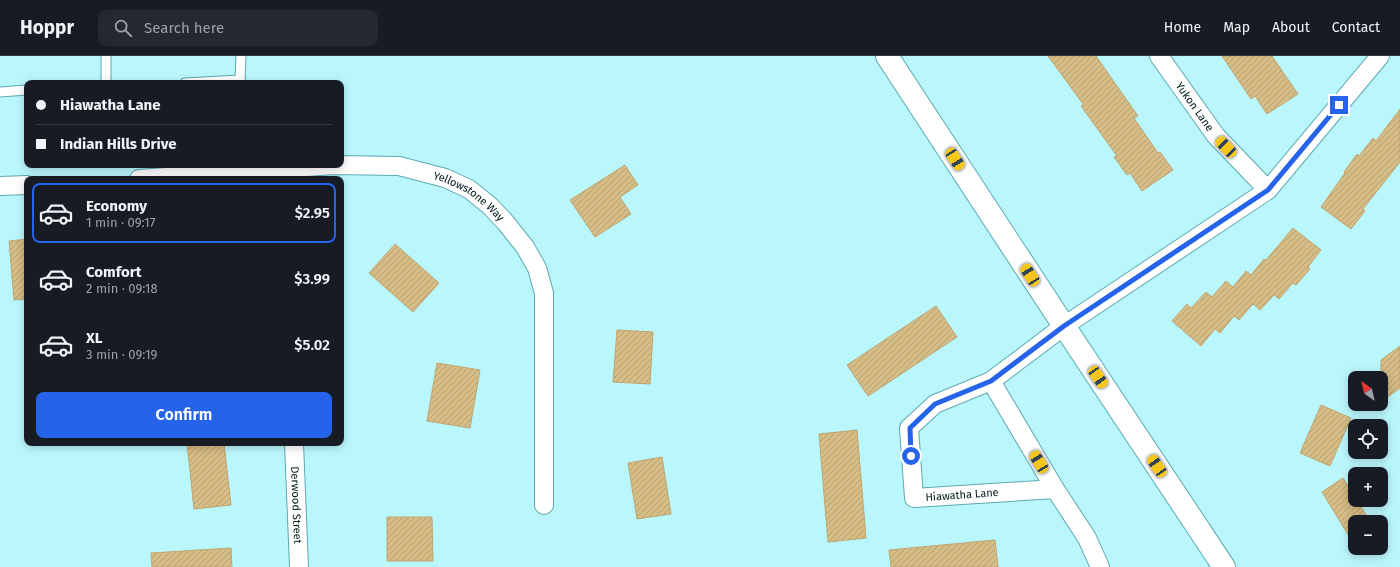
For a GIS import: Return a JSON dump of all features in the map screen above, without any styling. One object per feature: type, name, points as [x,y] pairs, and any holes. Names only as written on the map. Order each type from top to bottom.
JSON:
[{"type":"street","points":[[887,56],[1224,567]]},
{"type":"street","name":"Yukon Lane","points":[[1159,56],[1216,136],[1268,190]]},
{"type":"street","name":"Hiawatha Lane","points":[[1055,488],[914,498],[910,428],[935,404],[991,381],[1064,326],[1268,190],[1380,56]]},
{"type":"street","name":"Yellowstone Way","points":[[344,165],[399,166],[445,178],[469,189],[490,206],[525,247],[537,268],[544,292],[544,504]]},
{"type":"street","name":"Yellowstone Way","points":[[167,176],[242,168],[283,174],[317,168]]},
{"type":"street","points":[[0,186],[24,185]]},
{"type":"street","points":[[991,381],[1055,488],[1087,538],[1100,567]]},
{"type":"street","name":"Derwood Street","points":[[294,446],[299,567]]},
{"type":"lane","points":[[106,56],[106,80]]},
{"type":"lane","points":[[240,80],[241,56]]},
{"type":"lane","points":[[0,92],[24,90]]},
{"type":"building","points":[[1048,56],[1096,56],[1138,116],[1134,118],[1158,153],[1160,152],[1173,170],[1142,191],[1130,173],[1127,175],[1114,157],[1117,156],[1081,106],[1083,104]]},
{"type":"building","points":[[1222,56],[1272,56],[1298,94],[1267,114],[1255,96],[1251,99]]},
{"type":"building","points":[[1400,109],[1400,162],[1363,209],[1365,211],[1351,229],[1321,207],[1357,154],[1359,156],[1373,138],[1376,141]]},
{"type":"building","points":[[625,165],[638,185],[620,197],[631,214],[595,237],[570,200]]},
{"type":"building","points":[[1293,228],[1321,250],[1308,267],[1310,269],[1296,285],[1293,283],[1279,299],[1274,295],[1260,310],[1253,304],[1239,320],[1234,316],[1220,333],[1215,329],[1201,346],[1172,321],[1187,304],[1191,308],[1206,292],[1212,297],[1226,281],[1233,287],[1246,271],[1251,275]]},
{"type":"building","points":[[24,239],[24,299],[14,300],[9,241]]},
{"type":"building","points":[[395,244],[439,283],[413,312],[369,273]]},
{"type":"building","points":[[936,306],[957,337],[868,396],[847,365]]},
{"type":"building","points":[[617,330],[653,332],[650,384],[613,382]]},
{"type":"building","points":[[1400,346],[1400,388],[1388,397],[1388,371],[1381,371],[1381,360]]},
{"type":"building","points":[[437,363],[480,370],[470,428],[427,421]]},
{"type":"building","points":[[1321,405],[1351,418],[1348,419],[1348,425],[1330,466],[1300,453]]},
{"type":"building","points":[[857,430],[866,538],[828,542],[819,434]]},
{"type":"building","points":[[187,446],[224,446],[231,505],[194,509]]},
{"type":"building","points":[[662,457],[671,514],[637,519],[628,463]]},
{"type":"building","points":[[1343,478],[1348,486],[1348,507],[1361,507],[1366,515],[1348,515],[1348,535],[1322,492]]},
{"type":"building","points":[[387,517],[432,517],[433,561],[387,561]]},
{"type":"building","points":[[995,540],[998,567],[891,567],[889,550]]},
{"type":"building","points":[[231,548],[232,567],[152,567],[151,553]]},
{"type":"route","points":[[911,456],[910,428],[935,404],[991,381],[1064,326],[1268,190],[1339,105]]}]
